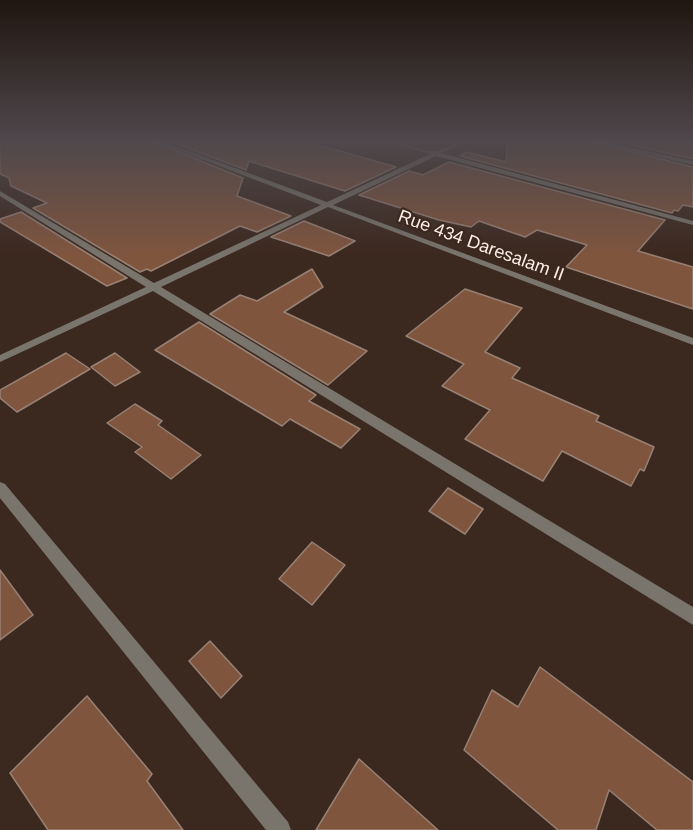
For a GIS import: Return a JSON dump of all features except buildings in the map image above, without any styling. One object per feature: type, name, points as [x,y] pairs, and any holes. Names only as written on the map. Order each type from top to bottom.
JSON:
[{"type":"street","name":"Rue 434 Daresalam II","points":[[260,180],[693,342]]},
{"type":"street","points":[[0,359],[381,180]]},
{"type":"street","points":[[532,180],[693,223]]},
{"type":"street","points":[[0,193],[693,618]]},
{"type":"street","points":[[0,489],[280,830]]}]
